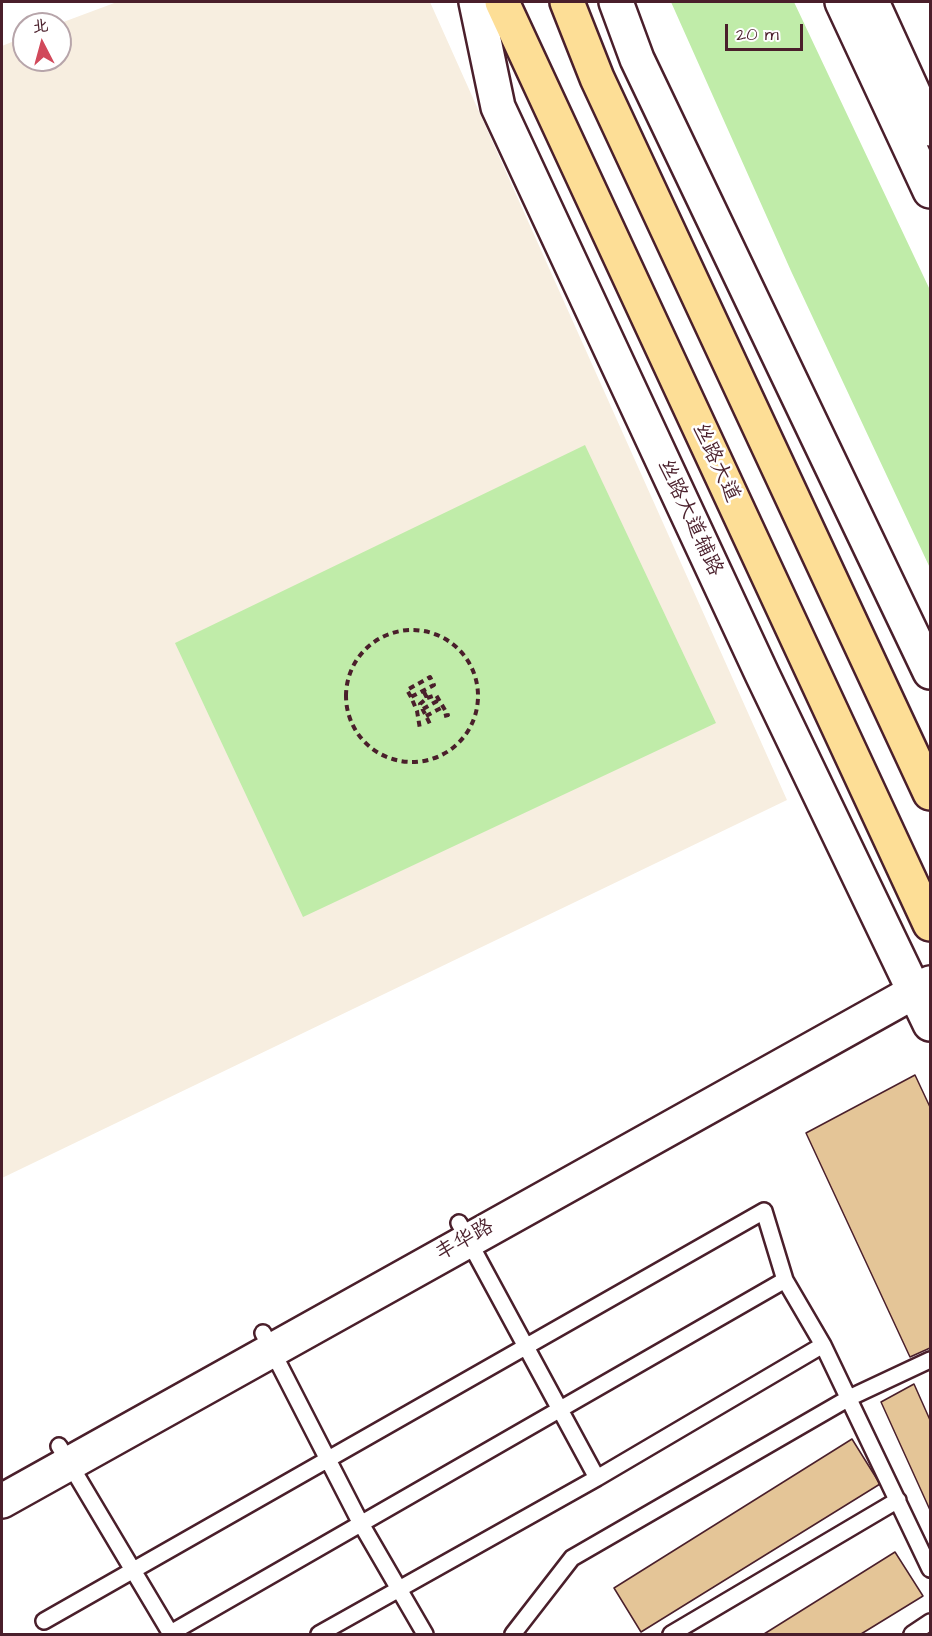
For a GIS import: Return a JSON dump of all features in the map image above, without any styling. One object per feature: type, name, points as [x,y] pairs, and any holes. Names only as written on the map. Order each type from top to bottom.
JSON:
[{"type":"highway","name":"丝路大道","points":[[502,2],[930,924]]},
{"type":"highway","points":[[567,2],[597,78],[930,793]]},
{"type":"main road","name":"丝路大道辅路","points":[[476,2],[498,106],[762,674],[921,978],[930,1024]]},
{"type":"main road","points":[[604,2],[637,60],[930,672]]},
{"type":"main road","points":[[616,2],[637,60]]},
{"type":"main road","points":[[842,2],[930,191]]},
{"type":"main road","points":[[872,2],[930,129]]},
{"type":"main road","name":"丰华路","points":[[2,1479],[63,1454],[921,978]]},
{"type":"main road","name":"丰华路","points":[[2,1501],[63,1454]]},
{"type":"lane","points":[[44,1621],[526,1349],[764,1211],[785,1280],[823,1345],[930,1569]]},
{"type":"lane","points":[[464,1231],[597,1478]]},
{"type":"lane","points":[[63,1454],[170,1634],[360,1522],[561,1411],[785,1280]]},
{"type":"lane","points":[[268,1341],[360,1522],[425,1635]]},
{"type":"lane","points":[[319,1635],[597,1478],[823,1345]]},
{"type":"lane","points":[[513,1635],[572,1557],[849,1398],[930,1360]]},
{"type":"lane","points":[[671,1635],[898,1500]]},
{"type":"lane","points":[[912,1635],[930,1622]]},
{"type":"path","points":[[413,630],[434,633],[452,643],[467,658],[476,676],[479,697],[475,717],[465,735],[450,750],[431,759],[409,762],[386,757],[367,744],[353,726],[346,704],[347,681],[356,660],[372,643],[393,633],[413,630]]},
{"type":"path","points":[[411,697],[434,685],[430,678],[407,690],[417,711],[420,729]]},
{"type":"path","points":[[427,698],[431,690]]},
{"type":"path","points":[[424,692],[427,698]]},
{"type":"path","points":[[430,724],[420,704],[427,698],[436,694],[448,715],[444,716]]},
{"type":"path","points":[[418,697],[427,698]]},
{"type":"path","points":[[423,709],[439,700]]},
{"type":"path","points":[[426,716],[443,707]]},
{"type":"shaded area","points":[[117,2],[430,2],[787,800],[2,1178],[2,46],[12,42],[12,72],[72,72],[72,19]]},
{"type":"green space","points":[[671,2],[794,2],[930,290],[930,568],[791,271]]},
{"type":"green space","points":[[585,445],[716,723],[303,917],[175,643]]},
{"type":"building","points":[[915,1075],[930,1107],[930,1348],[910,1357],[806,1133]]},
{"type":"building","points":[[914,1384],[930,1420],[930,1510],[881,1402]]},
{"type":"building","points":[[852,1439],[880,1484],[641,1632],[614,1588]]},
{"type":"building","points":[[895,1552],[923,1596],[861,1634],[764,1634]]}]
